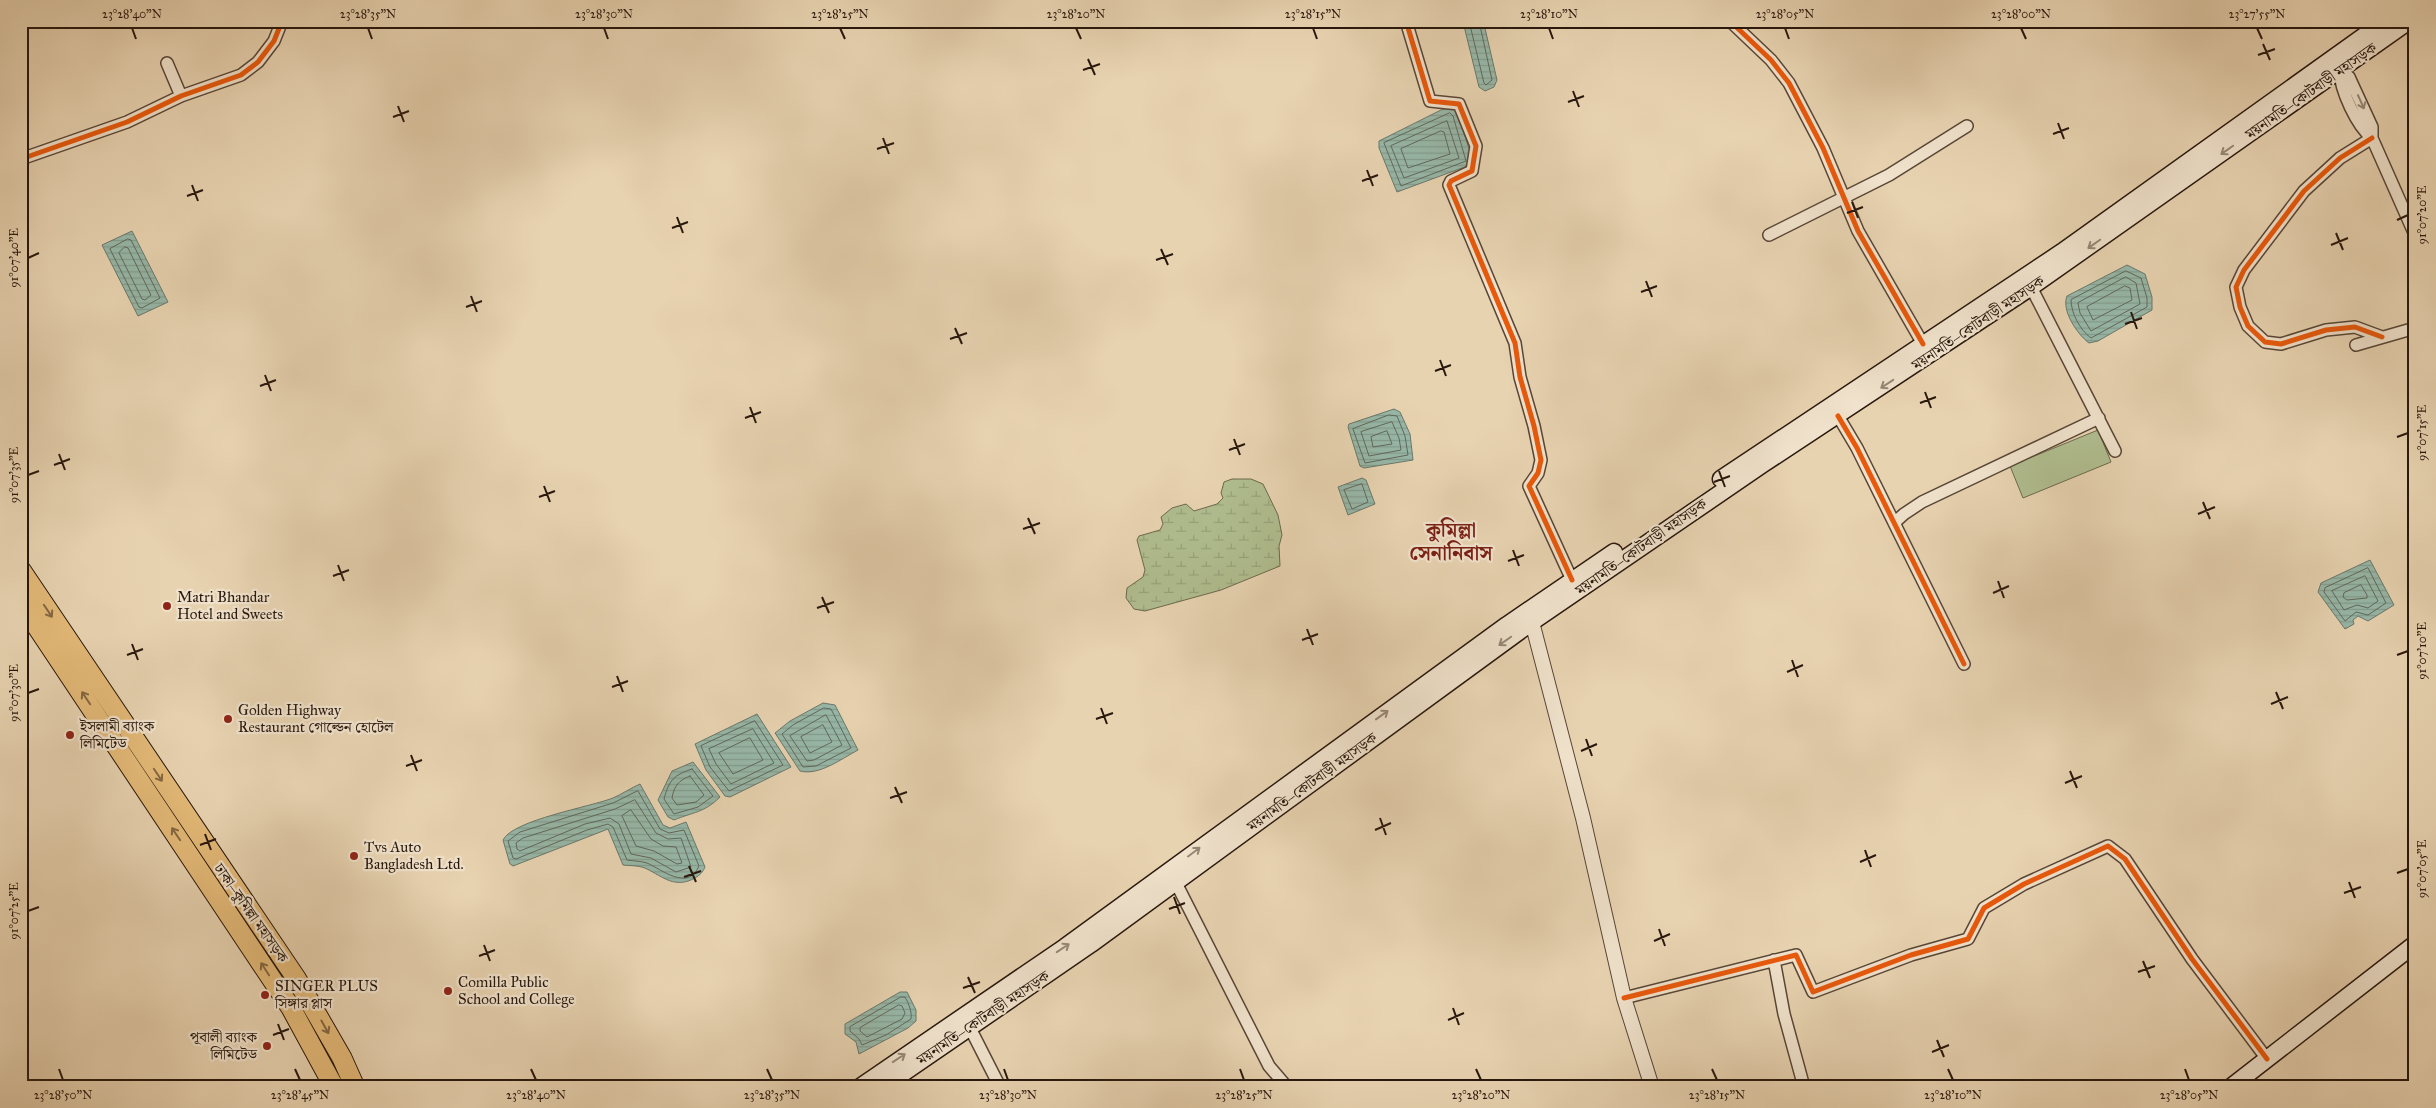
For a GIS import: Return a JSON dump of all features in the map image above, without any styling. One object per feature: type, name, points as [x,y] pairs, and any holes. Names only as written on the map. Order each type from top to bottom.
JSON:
[{"type":"highway","name":"ঢাকা–কুমিল্লা মহাসড়ক","points":[[21,570],[296,978],[342,1058],[355,1087]]},
{"type":"highway","name":"ঢাকা–কুমিল্লা মহাসড়ক","points":[[21,603],[291,1008],[334,1087]]},
{"type":"main road","name":"ময়নামতি–কোটবাড়ী মহাসড়ক","points":[[860,1087],[980,1002],[1172,876],[1528,617],[1664,531],[2031,287],[2336,65],[2385,21]]},
{"type":"main road","name":"ময়নামতি–কোটবাড়ী মহাসড়ক","points":[[1528,617],[1572,580],[2062,252],[2336,65],[2409,21]]},
{"type":"main road","name":"ময়নামতি–কোটবাড়ী মহাসড়ক","points":[[883,1087],[1090,944],[1172,876]]},
{"type":"main road","points":[[2231,1087],[2415,944]]},
{"type":"street","points":[[21,159],[127,122],[181,96],[241,75],[258,62],[274,41],[282,21]]},
{"type":"street","points":[[1406,21],[1430,100],[1459,104],[1476,146],[1472,171],[1451,181],[1449,185],[1515,343],[1520,377],[1534,426],[1541,460],[1538,473],[1529,486],[1572,580]]},
{"type":"street","points":[[1730,21],[1771,60],[1789,83],[1823,148],[1858,231],[1923,344]]},
{"type":"street","points":[[167,63],[181,96]]},
{"type":"street","points":[[2336,65],[2349,77],[2372,127],[2372,138],[2415,234]]},
{"type":"street","points":[[1769,235],[1889,175],[1967,126]]},
{"type":"street","points":[[2372,138],[2340,158],[2304,192],[2244,270],[2236,287],[2240,307],[2248,326],[2265,342],[2281,344],[2326,330],[2355,326],[2382,337]]},
{"type":"street","points":[[2031,287],[2115,451]]},
{"type":"street","points":[[2356,345],[2415,328]]},
{"type":"street","points":[[1838,416],[1964,664]]},
{"type":"street","points":[[1894,523],[1922,502],[2099,418]]},
{"type":"street","points":[[1528,617],[1583,818],[1624,998],[1652,1087]]},
{"type":"street","points":[[1624,998],[1796,955],[1813,992],[1911,955],[1968,939],[1984,908],[2024,884],[2108,846],[2125,859],[2192,959],[2267,1059]]},
{"type":"street","points":[[1172,876],[1268,1066],[1287,1087]]},
{"type":"street","points":[[1774,960],[1784,1014],[1804,1087]]},
{"type":"street","points":[[970,1028],[1000,1087]]},
{"type":"green space","points":[[2098,430],[2111,462],[2023,498],[2010,466]]},
{"type":"green space","points":[[1232,479],[1251,479],[1263,484],[1278,515],[1282,535],[1279,546],[1280,566],[1221,590],[1145,611],[1134,609],[1126,598],[1127,588],[1143,577],[1145,570],[1137,540],[1139,536],[1160,530],[1163,524],[1161,517],[1172,508],[1186,504],[1194,511],[1217,504],[1223,498],[1221,493],[1224,482]]},
{"type":"water","points":[[1465,21],[1483,21],[1484,24],[1497,80],[1494,87],[1485,91],[1479,87],[1464,26]]},
{"type":"water","points":[[1447,107],[1454,109],[1458,114],[1471,155],[1470,165],[1397,192],[1379,148],[1379,141]]},
{"type":"water","points":[[132,231],[168,302],[138,316],[102,245]]},
{"type":"water","points":[[2127,265],[2145,274],[2152,297],[2152,310],[2098,341],[2089,343],[2076,329],[2068,315],[2066,309],[2067,296]]},
{"type":"water","points":[[1394,409],[1400,412],[1410,434],[1413,460],[1364,468],[1360,466],[1348,427],[1349,424]]},
{"type":"water","points":[[1362,478],[1366,480],[1375,504],[1348,515],[1338,487]]},
{"type":"water","points":[[2370,560],[2394,605],[2368,621],[2358,616],[2353,620],[2354,624],[2345,629],[2318,592],[2321,583]]},
{"type":"water","points":[[823,703],[835,705],[858,750],[822,769],[807,772],[800,771],[775,733],[790,721]]},
{"type":"water","points":[[757,714],[791,767],[730,797],[725,796],[706,770],[695,744]]},
{"type":"water","points":[[693,762],[720,797],[703,809],[674,820],[668,817],[658,800],[672,771]]},
{"type":"water","points":[[640,784],[663,825],[670,828],[686,822],[705,867],[695,878],[688,881],[675,882],[638,866],[623,865],[608,829],[513,866],[510,864],[503,840],[521,826],[602,802]]},
{"type":"water","points":[[900,992],[907,992],[916,1010],[916,1021],[908,1028],[859,1054],[856,1042],[845,1034],[845,1024]]},
{"type":"cycle path","points":[[21,159],[127,122],[181,96],[241,75],[258,62],[274,41],[282,21]]},
{"type":"cycle path","points":[[1406,21],[1430,101],[1459,104],[1476,146],[1472,171],[1451,181],[1449,185],[1515,343],[1520,377],[1534,426],[1541,460],[1538,473],[1529,486],[1572,580]]},
{"type":"cycle path","points":[[1730,21],[1771,60],[1789,83],[1823,148],[1858,231],[1923,344]]},
{"type":"cycle path","points":[[2372,138],[2340,158],[2304,191],[2244,270],[2236,287],[2240,307],[2248,326],[2265,342],[2281,344],[2326,330],[2355,327],[2382,337]]},
{"type":"cycle path","points":[[1838,416],[1857,448],[1964,664]]},
{"type":"cycle path","points":[[1624,998],[1796,955],[1813,992],[1911,955],[1968,939],[1984,908],[2024,884],[2108,846],[2125,859],[2192,959],[2267,1059]]},
{"type":"place","name":"Matri Bhandar Hotel and Sweets","points":[[167,606]]},
{"type":"place","name":"Golden Highway Restaurant গোল্ডেন হোটেল","points":[[228,719]]},
{"type":"place","name":"ইসলামী ব্যাংক লিমিটেড","points":[[70,735]]},
{"type":"place","name":"Tvs Auto Bangladesh Ltd.","points":[[354,856]]},
{"type":"place","name":"Comilla Public School and College","points":[[448,991]]},
{"type":"place","name":"SINGER PLUS সিঙ্গার প্লাস","points":[[265,995]]},
{"type":"place","name":"পূবালী ব্যাংক লিমিটেড","points":[[267,1046]]},
{"type":"district","name":"কুমিল্লা সেনানিবাস","points":[[1451,542]]}]
